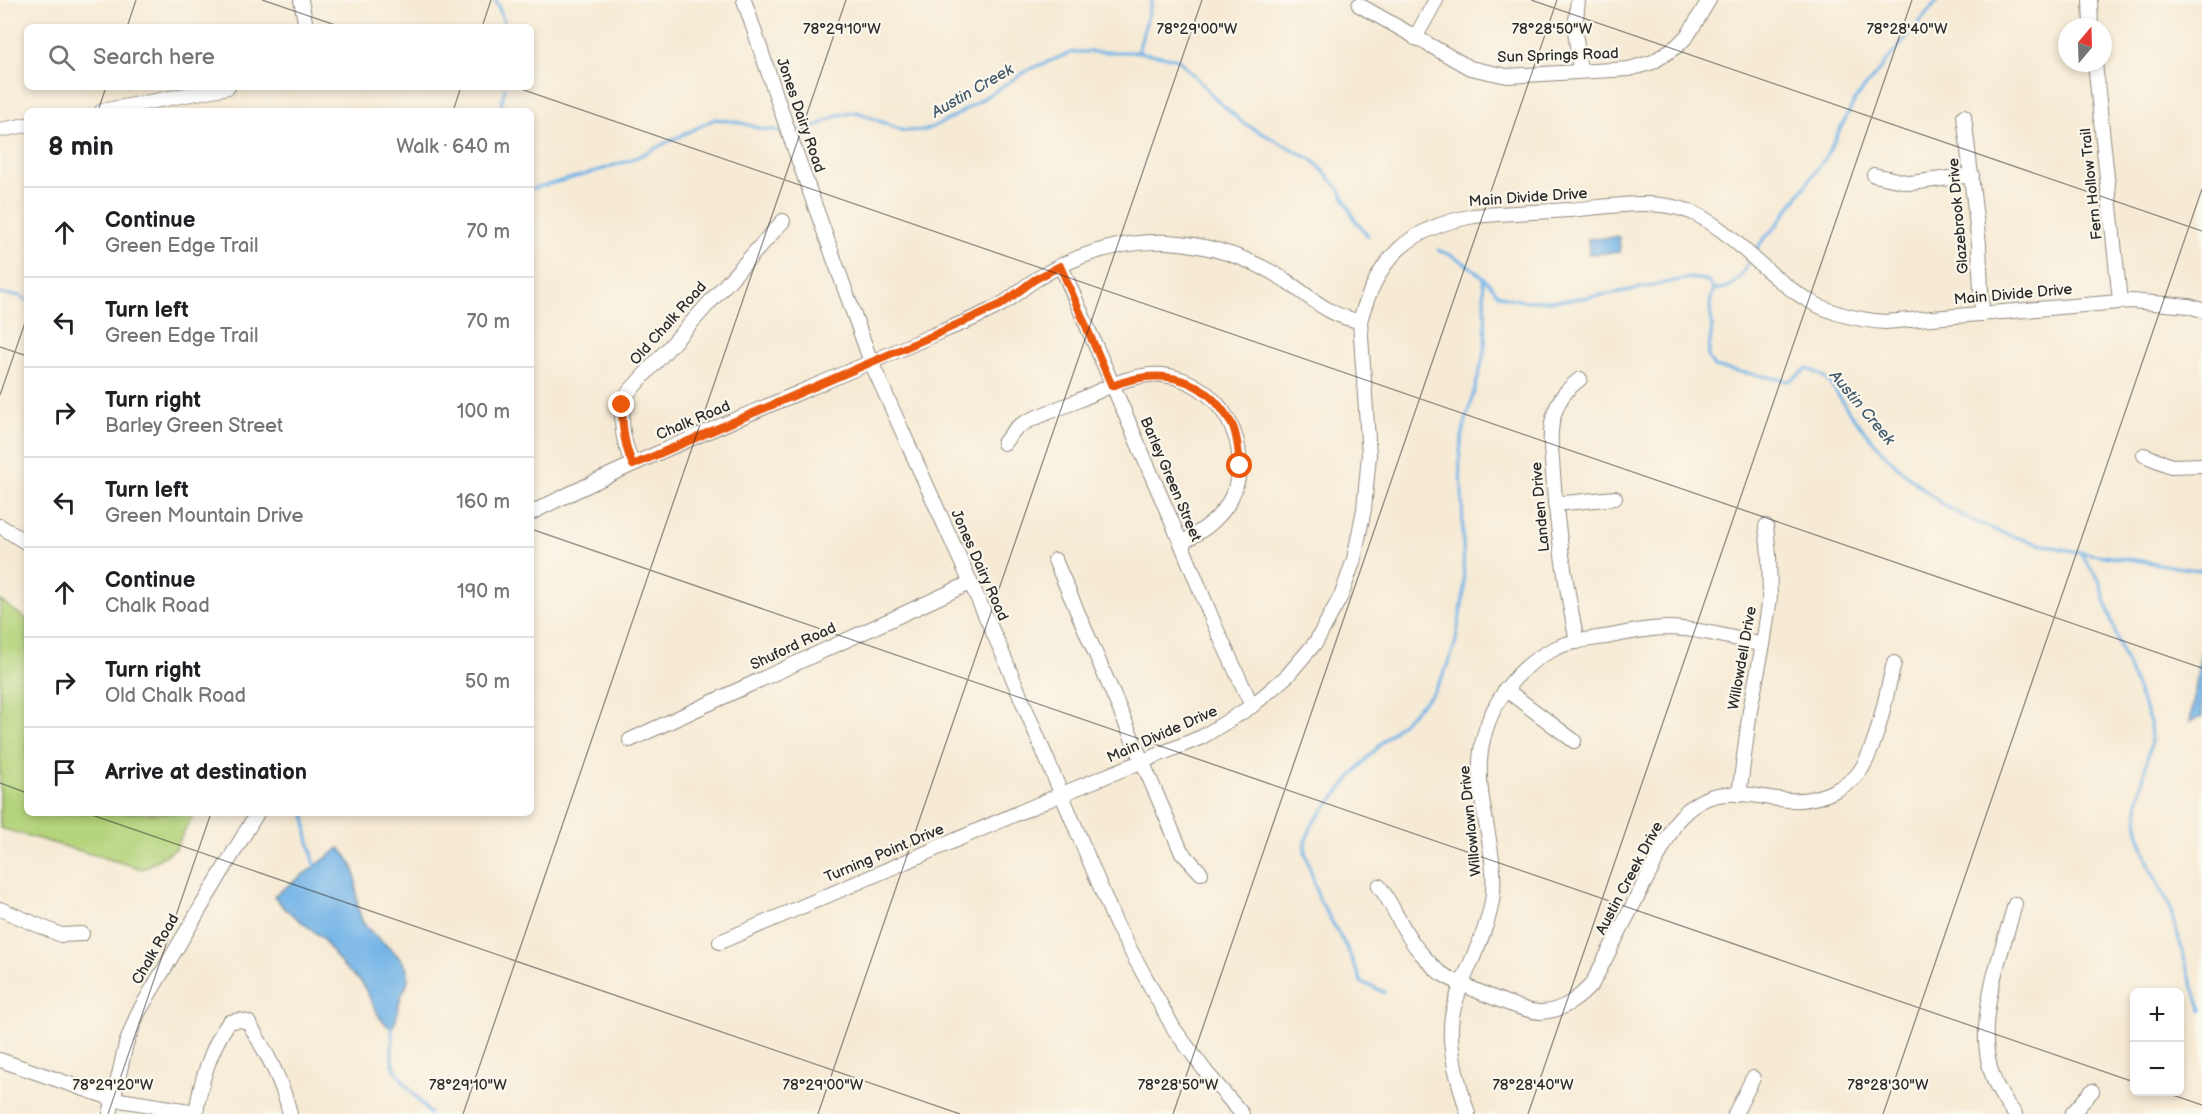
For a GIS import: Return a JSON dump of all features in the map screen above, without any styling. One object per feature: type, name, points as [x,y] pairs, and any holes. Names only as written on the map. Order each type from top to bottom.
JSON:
[{"type":"street","points":[[301,0],[305,24]]},
{"type":"street","name":"Jones Dairy Road","points":[[744,0],[788,131],[871,362],[1062,794],[1116,924],[1174,1029],[1206,1072],[1242,1114]]},
{"type":"street","points":[[1415,38],[1436,0]]},
{"type":"street","points":[[1578,0],[1575,30],[1580,70]]},
{"type":"street","name":"Sun Springs Road","points":[[1359,5],[1470,68],[1507,76],[1580,70],[1629,69],[1659,58],[1688,35],[1709,0]]},
{"type":"street","points":[[2090,0],[2091,18]]},
{"type":"street","name":"Fern Hollow Trail","points":[[2096,72],[2120,301]]},
{"type":"street","points":[[118,108],[212,90]]},
{"type":"street","name":"Glazebrook Drive","points":[[1964,116],[1979,244],[1982,314]]},
{"type":"street","points":[[0,130],[24,126]]},
{"type":"street","points":[[1874,175],[1911,183],[1972,175]]},
{"type":"street","name":"Main Divide Drive","points":[[1062,794],[1202,737],[1252,706],[1287,676],[1316,642],[1342,594],[1354,560],[1364,509],[1368,472],[1360,321],[1373,281],[1400,247],[1419,234],[1447,222],[1487,215],[1654,205],[1690,212],[1710,222],[1735,241],[1784,285],[1827,311],[1863,320],[1885,322],[2120,301],[2145,301],[2189,306],[2202,310]]},
{"type":"street","name":"Old Chalk Road","points":[[633,465],[628,455],[622,422],[622,405],[628,393],[783,221]]},
{"type":"street","name":"Chalk Road","points":[[534,512],[633,465],[1002,304],[1034,280],[1092,252],[1123,245],[1167,242],[1208,247],[1256,263],[1284,279],[1327,310],[1347,319],[1360,321]]},
{"type":"street","name":"Barley Green Street","points":[[1060,266],[1215,626],[1252,706]]},
{"type":"street","points":[[1004,443],[1017,427],[1129,379],[1163,375],[1198,387],[1224,411],[1234,428],[1240,466],[1238,481],[1221,514],[1208,526],[1181,543]]},
{"type":"street","name":"Landen Drive","points":[[1577,642],[1563,573],[1550,434],[1554,414],[1563,392],[1580,379]]},
{"type":"street","points":[[2144,455],[2171,466],[2202,465]]},
{"type":"street","points":[[1555,504],[1615,498]]},
{"type":"street","points":[[0,526],[24,541]]},
{"type":"street","name":"Willowdell Drive","points":[[1739,795],[1750,710],[1770,597],[1766,526]]},
{"type":"street","points":[[1055,560],[1181,851],[1201,873]]},
{"type":"street","name":"Shuford Road","points":[[630,740],[970,583]]},
{"type":"street","name":"Willowlawn Drive","points":[[1468,1114],[1455,1066],[1452,1016],[1462,984],[1478,949],[1492,899],[1492,861],[1480,782],[1480,763],[1487,725],[1505,689],[1534,661],[1558,647],[1650,629],[1670,628],[1715,634],[1763,645]]},
{"type":"street","name":"Austin Creek Drive","points":[[1379,886],[1392,905],[1408,939],[1439,971],[1462,984],[1524,1009],[1540,1012],[1570,1004],[1592,984],[1677,822],[1687,810],[1703,800],[1718,795],[1739,795],[1796,802],[1820,797],[1856,776],[1870,753],[1894,663]]},
{"type":"street","points":[[1505,689],[1574,741]]},
{"type":"street","name":"Turning Point Drive","points":[[720,942],[1062,794]]},
{"type":"street","name":"Chalk Road","points":[[110,1114],[126,1044],[138,1013],[254,816]]},
{"type":"street","points":[[2015,904],[1989,995],[1984,1028],[1992,1075],[2005,1102],[2015,1114]]},
{"type":"street","points":[[0,909],[61,935],[82,934]]},
{"type":"street","points":[[0,1060],[113,1099],[196,1113],[202,1086],[216,1046],[229,1022],[239,1020],[248,1022],[256,1035],[274,1071],[290,1114]]},
{"type":"street","points":[[1735,1114],[1753,1078]]},
{"type":"street","points":[[2072,1114],[2092,1091]]},
{"type":"green space","points":[[0,600],[24,618],[24,816],[192,816],[175,849],[143,869],[0,828]]},
{"type":"water","points":[[1619,237],[1620,252],[1589,254],[1588,239]]},
{"type":"water","points":[[2201,651],[2202,717],[2190,722]]},
{"type":"water","points":[[340,848],[353,867],[358,908],[365,926],[398,956],[408,974],[396,1020],[392,1027],[380,1018],[362,983],[343,966],[322,938],[283,907],[274,896]]},
{"type":"waterway","points":[[496,0],[505,24]]},
{"type":"waterway","points":[[1138,52],[1152,0]]},
{"type":"waterway","points":[[1753,254],[1826,157],[1856,98],[1938,0]]},
{"type":"waterway","name":"Austin Creek","points":[[792,130],[813,128],[838,115],[857,112],[904,131],[926,130],[952,118],[1030,69],[1073,52],[1138,52],[1174,58],[1181,62],[1218,101],[1243,123],[1314,161],[1340,190],[1355,220],[1368,236]]},
{"type":"waterway","points":[[501,108],[504,90]]},
{"type":"waterway","name":"Austin Creek","points":[[534,188],[631,160],[715,119],[782,131]]},
{"type":"waterway","name":"Austin Creek","points":[[1438,250],[1467,265],[1486,280],[1497,293],[1513,299],[1562,300],[1619,292],[1689,278],[1705,280],[1713,290],[1710,304],[1712,327],[1708,357],[1714,367],[1789,381],[1807,369],[1823,376],[1886,456],[1944,505],[1989,528],[2036,543],[2060,549],[2202,570]]},
{"type":"waterway","points":[[1713,290],[1732,285],[1750,259]]},
{"type":"waterway","points":[[1384,992],[1361,982],[1348,950],[1319,899],[1305,852],[1305,842],[1313,823],[1361,765],[1433,693],[1443,676],[1455,645],[1464,593],[1460,450],[1485,345],[1483,279]]},
{"type":"waterway","points":[[0,294],[21,296],[24,298]]},
{"type":"waterway","points":[[2081,554],[2099,580],[2118,642],[2150,722],[2151,742],[2138,802],[2138,831],[2151,870],[2169,905],[2192,985],[2202,1010]]},
{"type":"waterway","points":[[305,816],[307,834],[316,869]]},
{"type":"waterway","points":[[390,1024],[392,1058],[397,1072],[430,1114]]},
{"type":"route","points":[[622,405],[622,422],[628,455],[633,465],[1002,304],[1034,280],[1060,266],[1112,386],[1129,379],[1163,375],[1198,387],[1224,411],[1234,428],[1240,466]]}]
